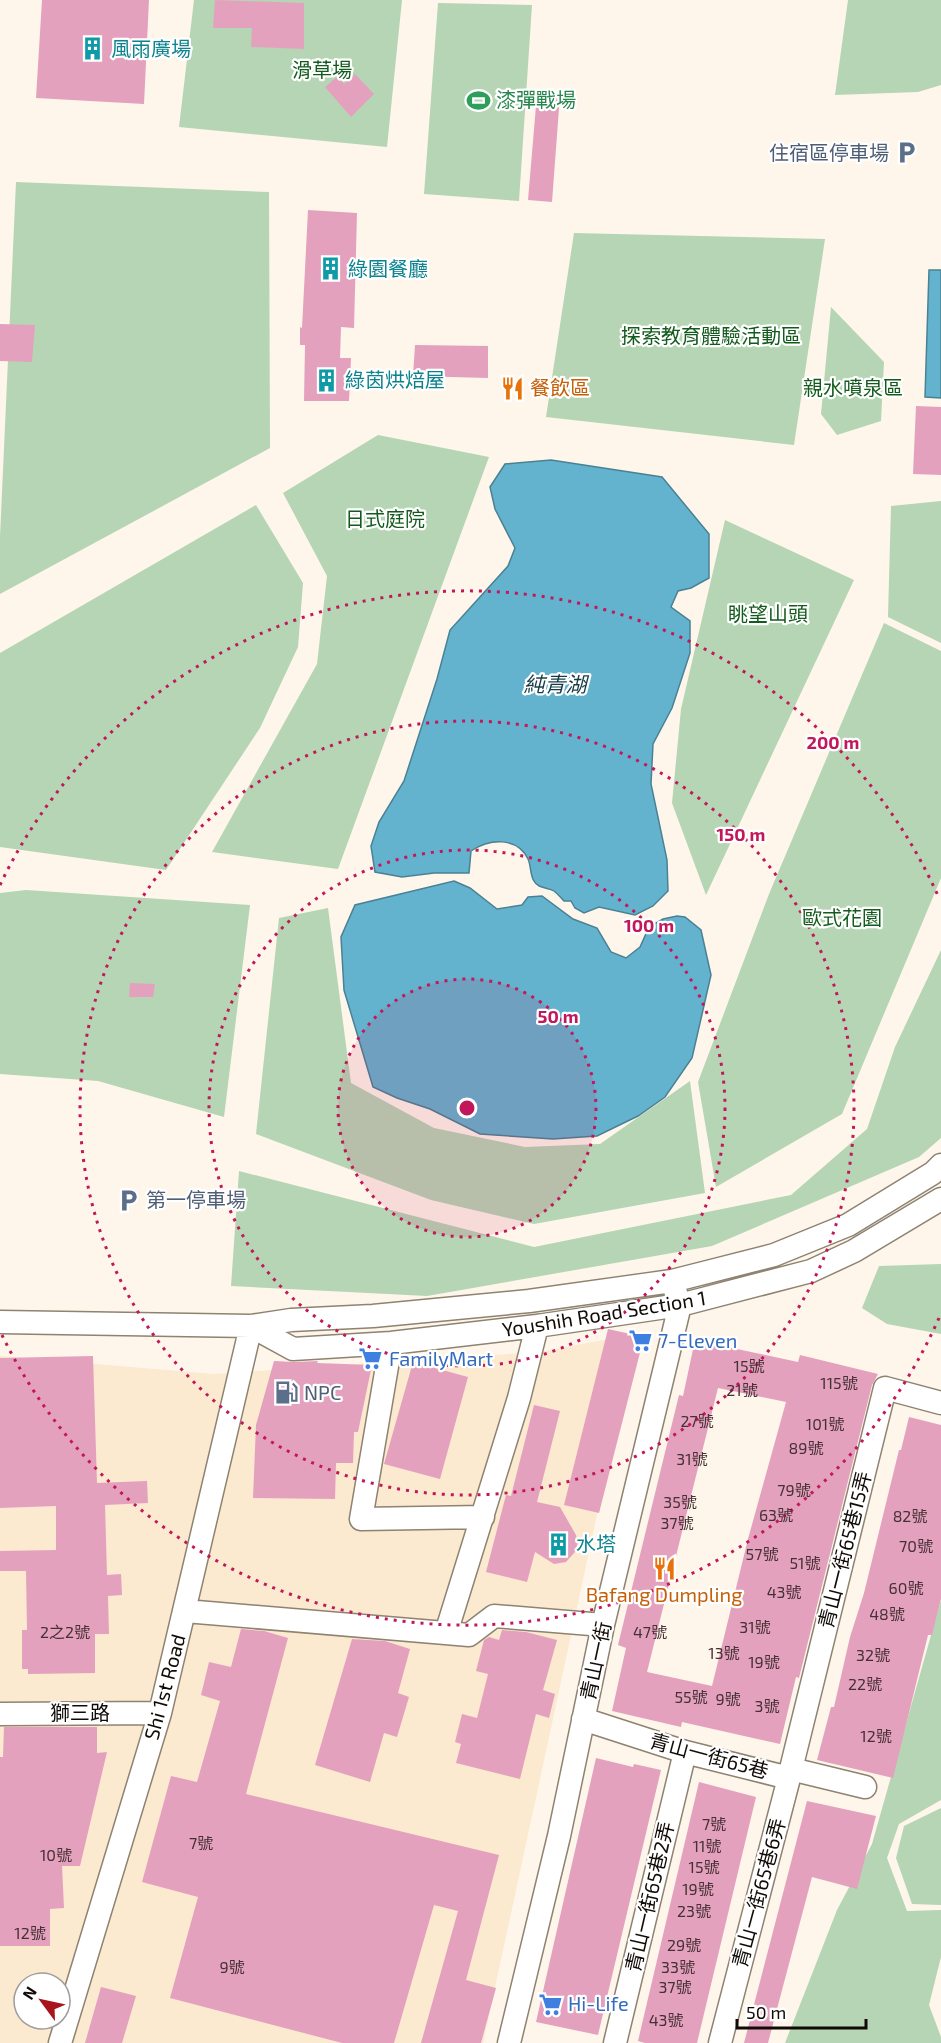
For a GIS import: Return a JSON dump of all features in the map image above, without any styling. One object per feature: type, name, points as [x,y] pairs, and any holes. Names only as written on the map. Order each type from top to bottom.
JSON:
[{"type":"street","name":"Youshih Road Section 1","points":[[0,1322],[251,1326],[291,1320],[373,1316],[529,1301],[672,1281],[774,1255],[848,1225],[933,1173],[941,1165]]},
{"type":"street","name":"Youshih Road Section 1","points":[[251,1326],[293,1349],[391,1343],[537,1326],[680,1305],[811,1271],[854,1251],[941,1199]]},
{"type":"street","points":[[672,1281],[680,1305]]},
{"type":"street","name":"青山一街","points":[[509,2043],[559,1836],[603,1625],[680,1305]]},
{"type":"street","name":"Shi 1st Road","points":[[59,2043],[159,1713],[251,1326]]},
{"type":"street","points":[[446,1633],[519,1398],[537,1326]]},
{"type":"street","points":[[391,1343],[361,1519],[483,1517]]},
{"type":"street","name":"青山一街65巷15弄","points":[[790,1773],[885,1388],[941,1403]]},
{"type":"street","points":[[185,1611],[470,1635],[494,1616],[603,1625]]},
{"type":"street","name":"獅三路","points":[[0,1714],[159,1713]]},
{"type":"street","name":"青山一街65巷","points":[[583,1719],[685,1752],[866,1787]]},
{"type":"street","name":"青山一街65巷2弄","points":[[615,2043],[685,1752]]},
{"type":"street","name":"青山一街65巷6弄","points":[[720,2043],[790,1773]]},
{"type":"shaded area","points":[[636,1334],[483,2043],[0,2043],[0,1356],[214,1374],[539,1352]]},
{"type":"green space","name":"滑草場","points":[[194,0],[402,0],[387,147],[179,127]]},
{"type":"green space","points":[[848,0],[941,0],[941,85],[918,92],[835,95]]},
{"type":"green space","name":"漆彈戰場","points":[[438,3],[532,5],[519,201],[424,194]]},
{"type":"green space","points":[[16,182],[269,192],[270,448],[0,594],[0,537]]},
{"type":"green space","name":"探索教育體驗活動區","points":[[574,233],[825,239],[794,445],[546,417]]},
{"type":"green space","name":"親水噴泉區","points":[[831,307],[884,362],[881,421],[837,435],[821,414]]},
{"type":"green space","name":"日式庭院","points":[[378,435],[489,457],[338,869],[212,852],[317,664],[327,576],[283,493]]},
{"type":"green space","points":[[941,501],[941,643],[888,617],[891,506]]},
{"type":"green space","points":[[256,505],[303,583],[298,647],[260,728],[166,870],[0,847],[0,653]]},
{"type":"green space","name":"眺望山頭","points":[[725,520],[854,580],[706,895],[672,803],[681,709]]},
{"type":"green space","name":"歐式花園","points":[[884,623],[941,651],[941,878],[842,1114],[716,1187],[698,1082],[769,894]]},
{"type":"green space","points":[[26,890],[250,905],[224,1117],[98,1081],[0,1074],[0,893]]},
{"type":"green space","points":[[328,908],[351,1083],[434,1128],[525,1147],[600,1144],[690,1081],[705,1193],[534,1224],[431,1200],[256,1134],[279,918]]},
{"type":"green space","points":[[941,950],[941,1138],[919,1157],[712,1246],[427,1296],[231,1286],[239,1171],[534,1247],[791,1195],[867,1129],[895,1047]]},
{"type":"green space","points":[[941,1264],[941,1334],[887,1324],[862,1308],[879,1266]]},
{"type":"green space","points":[[941,1600],[941,1800],[899,1824],[887,1858],[907,1911],[941,1910],[941,1957],[929,2005],[941,2037],[941,2043],[785,2043],[837,1910],[872,1844]]},
{"type":"green space","points":[[941,1808],[941,1905],[912,1904],[896,1858],[904,1826]]},
{"type":"water","points":[[929,270],[941,270],[941,398],[925,397]]},
{"type":"water","name":"純青湖","points":[[551,460],[662,477],[709,534],[709,578],[691,588],[678,591],[671,607],[690,621],[690,653],[672,708],[653,744],[651,784],[667,860],[668,891],[653,906],[635,915],[599,907],[584,913],[575,908],[571,901],[564,901],[554,891],[536,884],[528,859],[517,846],[510,843],[494,842],[471,851],[469,873],[434,873],[402,877],[375,872],[371,846],[379,822],[404,781],[437,679],[450,630],[508,566],[515,548],[495,509],[490,487],[505,464]]},
{"type":"water","points":[[454,881],[470,888],[497,909],[522,905],[528,897],[542,896],[573,919],[597,928],[611,952],[626,958],[640,947],[649,927],[663,919],[685,917],[701,930],[711,975],[692,1058],[665,1097],[638,1116],[597,1136],[553,1139],[480,1134],[430,1109],[373,1087],[344,990],[341,937],[355,905]]},
{"type":"building","name":"風雨廣場","points":[[42,0],[149,0],[144,104],[36,98]]},
{"type":"building","points":[[215,0],[304,3],[304,49],[251,47],[252,28],[213,28]]},
{"type":"building","points":[[355,74],[374,94],[351,117],[325,87],[338,76],[344,84]]},
{"type":"building","points":[[537,94],[560,95],[552,202],[528,200]]},
{"type":"building","name":"綠園餐廳","points":[[308,210],[357,213],[354,328],[341,327],[340,358],[351,358],[349,401],[304,401],[305,345],[300,345],[300,327],[302,328]]},
{"type":"building","points":[[0,324],[35,325],[32,362],[0,361]]},
{"type":"building","points":[[415,345],[488,346],[488,378],[413,376]]},
{"type":"building","points":[[916,406],[941,407],[941,475],[913,474]]},
{"type":"building","points":[[130,983],[155,984],[153,997],[129,997]]},
{"type":"building","points":[[608,1329],[644,1337],[599,1513],[564,1505]]},
{"type":"building","points":[[695,1340],[798,1362],[800,1355],[878,1374],[872,1385],[799,1678],[796,1677],[780,1744],[682,1722],[681,1727],[612,1711],[626,1648],[618,1645],[679,1395],[683,1396]],"holes":[[[718,1388],[786,1402],[748,1539],[712,1686],[647,1672]]]},
{"type":"building","points":[[93,1356],[97,1483],[147,1481],[148,1503],[105,1505],[107,1575],[121,1574],[122,1595],[108,1596],[109,1634],[95,1634],[95,1673],[28,1674],[28,1669],[22,1669],[22,1630],[27,1630],[26,1571],[0,1571],[0,1551],[56,1550],[56,1506],[0,1508],[0,1358]]},
{"type":"building","points":[[274,1361],[372,1365],[358,1432],[354,1432],[353,1463],[336,1463],[335,1499],[253,1498],[256,1425]]},
{"type":"building","points":[[413,1362],[468,1377],[440,1479],[384,1464]]},
{"type":"building","points":[[534,1405],[560,1411],[537,1502],[560,1507],[578,1542],[575,1552],[566,1562],[554,1564],[535,1552],[527,1582],[486,1572],[506,1495],[511,1496]]},
{"type":"building","points":[[909,1417],[941,1425],[941,1599],[932,1635],[928,1635],[893,1778],[817,1760],[831,1707],[834,1707],[850,1637],[864,1593]]},
{"type":"building","points":[[241,1629],[264,1631],[288,1638],[246,1794],[499,1855],[466,1980],[496,1988],[481,2043],[421,2043],[458,1911],[434,1905],[394,2043],[342,2043],[170,1998],[198,1897],[142,1882],[171,1776],[197,1782],[220,1701],[201,1695],[209,1662],[231,1667]]},
{"type":"building","points":[[502,1630],[526,1632],[557,1640],[543,1690],[555,1694],[549,1718],[536,1714],[520,1779],[456,1763],[461,1744],[455,1742],[462,1714],[477,1718],[488,1674],[476,1671],[484,1640],[489,1637],[499,1640]]},
{"type":"building","points":[[352,1639],[385,1641],[410,1649],[398,1693],[409,1697],[397,1737],[384,1733],[370,1782],[315,1765]]},
{"type":"building","points":[[4,1727],[97,1727],[97,1753],[107,1752],[80,1866],[62,1866],[64,1908],[50,1909],[50,1946],[0,1946],[0,1757],[3,1757]]},
{"type":"building","points":[[596,1758],[633,1767],[634,1764],[661,1770],[598,2035],[536,2022]]},
{"type":"building","points":[[699,1782],[756,1797],[697,2043],[645,2043],[638,2041]]},
{"type":"building","points":[[807,1801],[876,1816],[857,1889],[812,1877],[768,2043],[744,2043]]},
{"type":"building","points":[[101,1987],[136,1996],[122,2043],[85,2043]]},
{"type":"place","name":"風雨廣場","points":[[93,49]]},
{"type":"place","name":"漆彈戰場","points":[[478,100]]},
{"type":"place","name":"住宿區停車場","points":[[907,153]]},
{"type":"place","name":"綠園餐廳","points":[[330,269]]},
{"type":"place","name":"綠茵烘焙屋","points":[[327,380]]},
{"type":"place","name":"餐飲區","points":[[512,388]]},
{"type":"place","name":"第一停車場","points":[[128,1200]]},
{"type":"place","name":"7-Eleven","points":[[640,1341]]},
{"type":"place","name":"FamilyMart","points":[[371,1359]]},
{"type":"place","name":"NPC","points":[[286,1393]]},
{"type":"place","name":"水塔","points":[[558,1544]]},
{"type":"place","name":"Bafang Dumpling","points":[[664,1568]]},
{"type":"place","name":"Hi-Life","points":[[550,2004]]}]
